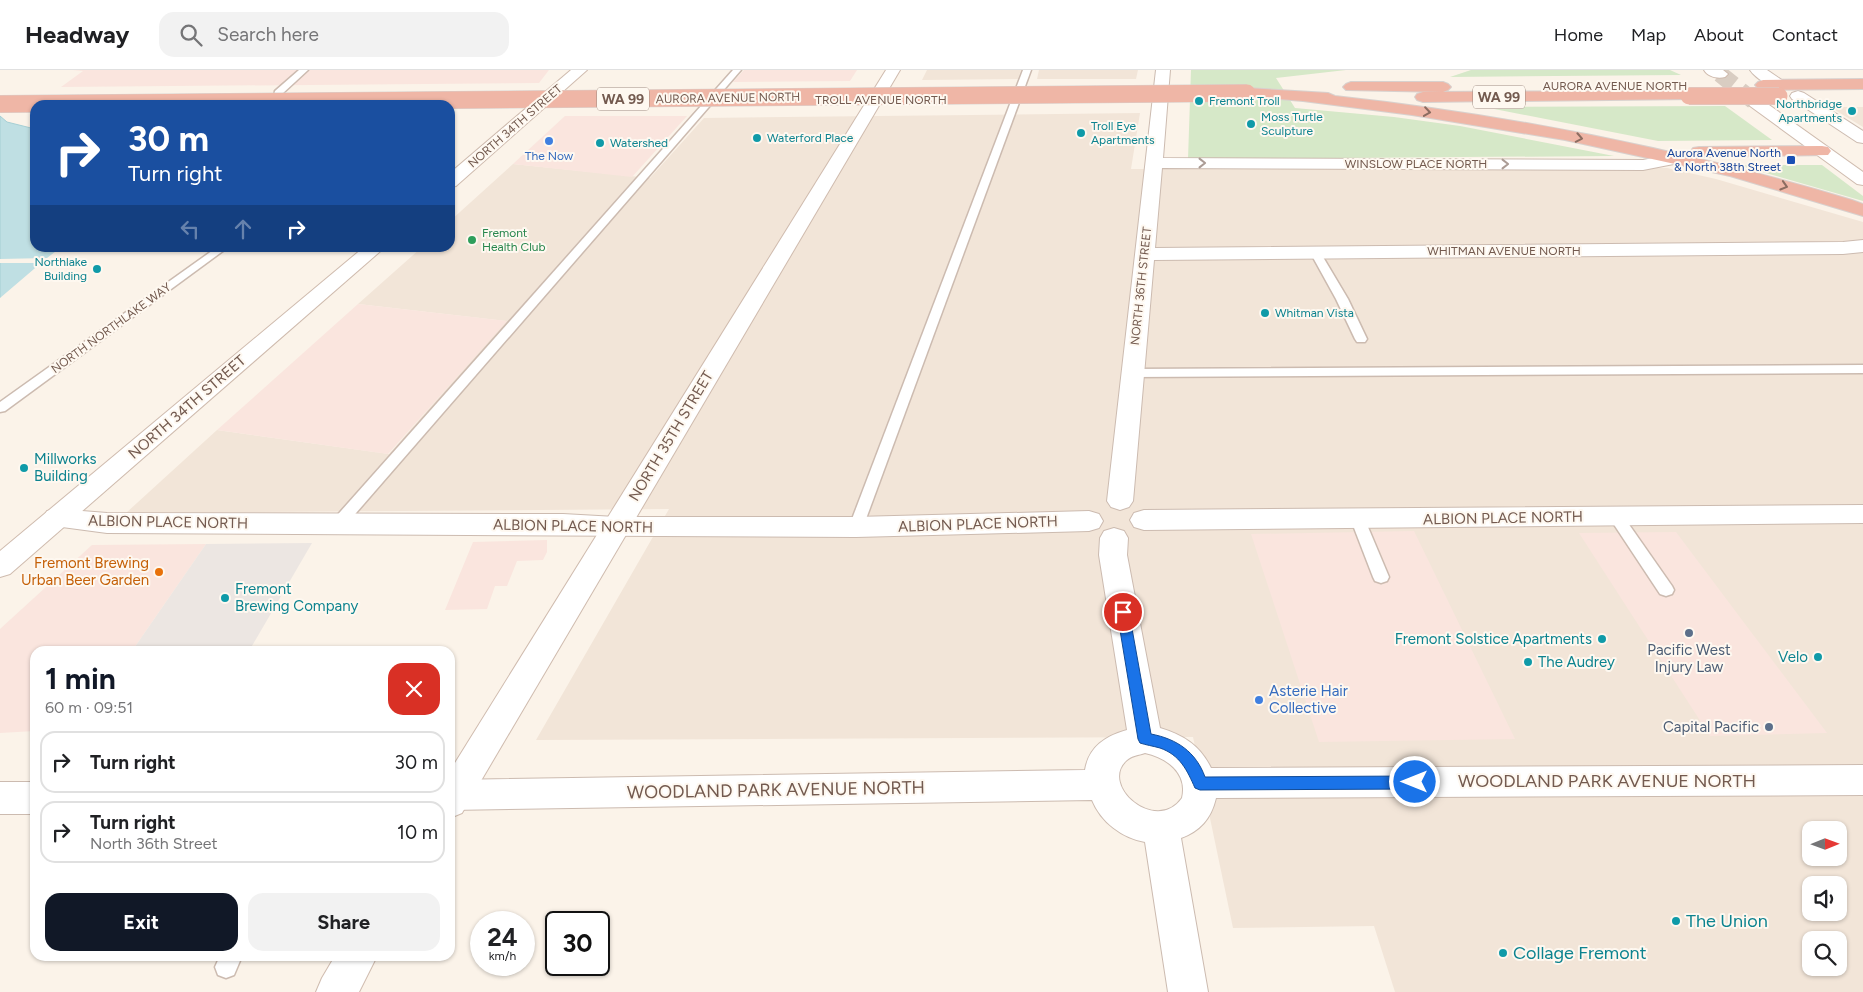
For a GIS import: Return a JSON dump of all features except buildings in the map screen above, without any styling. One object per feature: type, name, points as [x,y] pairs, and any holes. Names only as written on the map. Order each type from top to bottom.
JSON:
[{"type":"highway","points":[[1305,93],[1332,84],[1413,72]]},
{"type":"highway","name":"AURORA AVENUE NORTH","points":[[453,100],[1247,93],[1689,96],[1863,84]]},
{"type":"highway","name":"AURORA AVENUE NORTH","points":[[1305,93],[1763,85],[1798,96],[1863,96]]},
{"type":"highway","points":[[1305,93],[1472,118],[1678,158],[1763,179],[1863,210]]},
{"type":"highway","name":"AURORA AVENUE NORTH","points":[[0,104],[30,104]]},
{"type":"highway","points":[[1635,149],[1702,153],[1822,151]]},
{"type":"street","name":"NORTH 34TH STREET","points":[[455,178],[580,70]]},
{"type":"street","name":"NORTH 35TH STREET","points":[[455,790],[893,70]]},
{"type":"street","name":"NORTH 36TH STREET","points":[[1120,501],[1163,70]]},
{"type":"street","points":[[1757,70],[1780,91]]},
{"type":"street","points":[[1798,96],[1863,138]]},
{"type":"street","name":"TROLL AVENUE NORTH","points":[[542,104],[1160,98]]},
{"type":"street","points":[[1756,103],[1863,180]]},
{"type":"street","name":"WINSLOW PLACE NORTH","points":[[1154,163],[1643,165],[1678,158]]},
{"type":"street","name":"WHITMAN AVENUE NORTH","points":[[1144,254],[1833,248],[1863,246]]},
{"type":"street","name":"NORTH 34TH STREET","points":[[0,567],[369,252]]},
{"type":"street","points":[[1120,501],[1135,508],[1144,520],[1139,532],[1124,539],[1114,538],[1098,532],[1089,521],[1092,509],[1097,505],[1103,502],[1120,501]]},
{"type":"street","name":"ALBION PLACE NORTH","points":[[1144,520],[1358,520],[1863,514]]},
{"type":"street","name":"ALBION PLACE NORTH","points":[[57,518],[107,523],[563,524],[616,528],[856,527],[1089,521]]},
{"type":"street","points":[[1114,538],[1113,555],[1145,739]]},
{"type":"street","points":[[1145,739],[1168,745],[1188,759],[1196,770],[1200,783],[1199,803],[1191,815],[1178,824],[1161,828],[1143,825],[1126,818],[1114,808],[1104,794],[1102,767],[1107,755],[1117,746],[1130,741],[1145,739]]},
{"type":"street","name":"WOODLAND PARK AVENUE NORTH","points":[[1200,783],[1863,780]]},
{"type":"street","name":"WOODLAND PARK AVENUE NORTH","points":[[455,797],[1102,785]]},
{"type":"street","points":[[0,798],[30,798]]},
{"type":"street","points":[[1161,828],[1188,992]]},
{"type":"street","points":[[336,992],[355,961]]},
{"type":"lane","points":[[277,100],[278,93],[304,70]]},
{"type":"lane","points":[[338,524],[737,70]]},
{"type":"lane","points":[[856,527],[1027,70]]},
{"type":"lane","points":[[455,105],[542,104]]},
{"type":"lane","name":"NORTH NORTHLAKE WAY","points":[[0,408],[216,252]]},
{"type":"lane","points":[[1315,252],[1342,299],[1361,339]]},
{"type":"lane","points":[[1132,373],[1863,369]]},
{"type":"lane","points":[[1616,517],[1666,590]]},
{"type":"lane","points":[[1358,520],[1381,577]]},
{"type":"shaded area","points":[[73,70],[549,70],[539,83],[61,87],[83,71]]},
{"type":"shaded area","points":[[744,70],[857,70],[850,81],[733,82]]},
{"type":"shaded area","points":[[927,70],[1021,70],[1018,79],[922,80]]},
{"type":"shaded area","points":[[1039,70],[1138,70],[1136,79],[1037,79]]},
{"type":"shaded area","points":[[1830,107],[1863,107],[1863,127]]},
{"type":"shaded area","points":[[1140,113],[1131,169],[1667,168],[1716,179],[1863,222],[1863,992],[1395,992],[1374,926],[1233,928],[1193,737],[536,740],[669,509],[126,513],[217,430],[389,454],[506,321],[358,304],[416,252],[455,252],[455,216],[513,164],[650,178],[704,118]]},
{"type":"shaded area","name":"Watershed","points":[[565,116],[687,116],[632,177],[513,164]]},
{"type":"shaded area","points":[[358,304],[507,321],[388,454],[217,430]]},
{"type":"shaded area","points":[[1414,531],[1515,739],[1319,742],[1251,534]]},
{"type":"shaded area","points":[[1676,532],[1827,733],[1710,736],[1579,533]]},
{"type":"shaded area","points":[[547,540],[547,552],[543,560],[517,561],[507,586],[495,586],[487,609],[445,610],[473,542]]},
{"type":"shaded area","name":"Fremont Brewing Company","points":[[312,543],[252,646],[135,646],[206,544]]},
{"type":"shaded area","points":[[206,544],[135,646],[30,646],[30,731],[0,733],[0,629],[92,545]]},
{"type":"green space","points":[[1191,70],[1346,70],[1276,78],[1295,108],[1394,117],[1460,126],[1614,156],[1188,159]]},
{"type":"green space","points":[[1471,70],[1670,70],[1681,75],[1450,77]]},
{"type":"green space","points":[[1725,106],[1772,140],[1658,141],[1484,107]]},
{"type":"green space","points":[[1738,165],[1822,165],[1863,196],[1863,201]]},
{"type":"water","points":[[0,116],[7,122],[30,128],[30,252],[138,252],[0,349]]},
{"type":"pier","points":[[55,252],[140,252],[0,351],[0,298],[41,263],[0,263],[0,259],[47,258]]},
{"type":"tunnel","points":[[1720,74],[1756,103]]},
{"type":"place","name":"Fremont Troll","points":[[1199,101]]},
{"type":"place","name":"Northbridge Apartments","points":[[1852,111]]},
{"type":"place","name":"Moss Turtle Sculpture","points":[[1251,124]]},
{"type":"place","name":"Troll Eye Apartments","points":[[1081,133]]},
{"type":"place","name":"Waterford Place","points":[[757,138]]},
{"type":"place","name":"The Now","points":[[549,141]]},
{"type":"place","name":"Watershed","points":[[600,143]]},
{"type":"place","name":"Aurora Avenue North & North 38th Street","points":[[1791,160]]},
{"type":"place","name":"Fremont Health Club","points":[[472,240]]},
{"type":"place","name":"Northlake Building","points":[[97,269]]},
{"type":"place","name":"Whitman Vista","points":[[1265,313]]},
{"type":"place","name":"Millworks Building","points":[[24,468]]},
{"type":"place","name":"Fremont Brewing Urban Beer Garden","points":[[159,572]]},
{"type":"place","name":"Fremont Brewing Company","points":[[225,598]]},
{"type":"place","name":"Pacific West Injury Law","points":[[1689,633]]},
{"type":"place","name":"Fremont Solstice Apartments","points":[[1602,639]]},
{"type":"place","name":"Velo","points":[[1818,657]]},
{"type":"place","name":"The Audrey","points":[[1528,662]]},
{"type":"place","name":"Asterie Hair Collective","points":[[1259,700]]},
{"type":"place","name":"Capital Pacific","points":[[1769,727]]},
{"type":"place","name":"The Union","points":[[1676,921]]},
{"type":"place","name":"Collage Fremont","points":[[1503,953]]},
{"type":"route","points":[[1123,612],[1145,739],[1175,748],[1188,759],[1196,770],[1200,783],[1415,782]]}]
